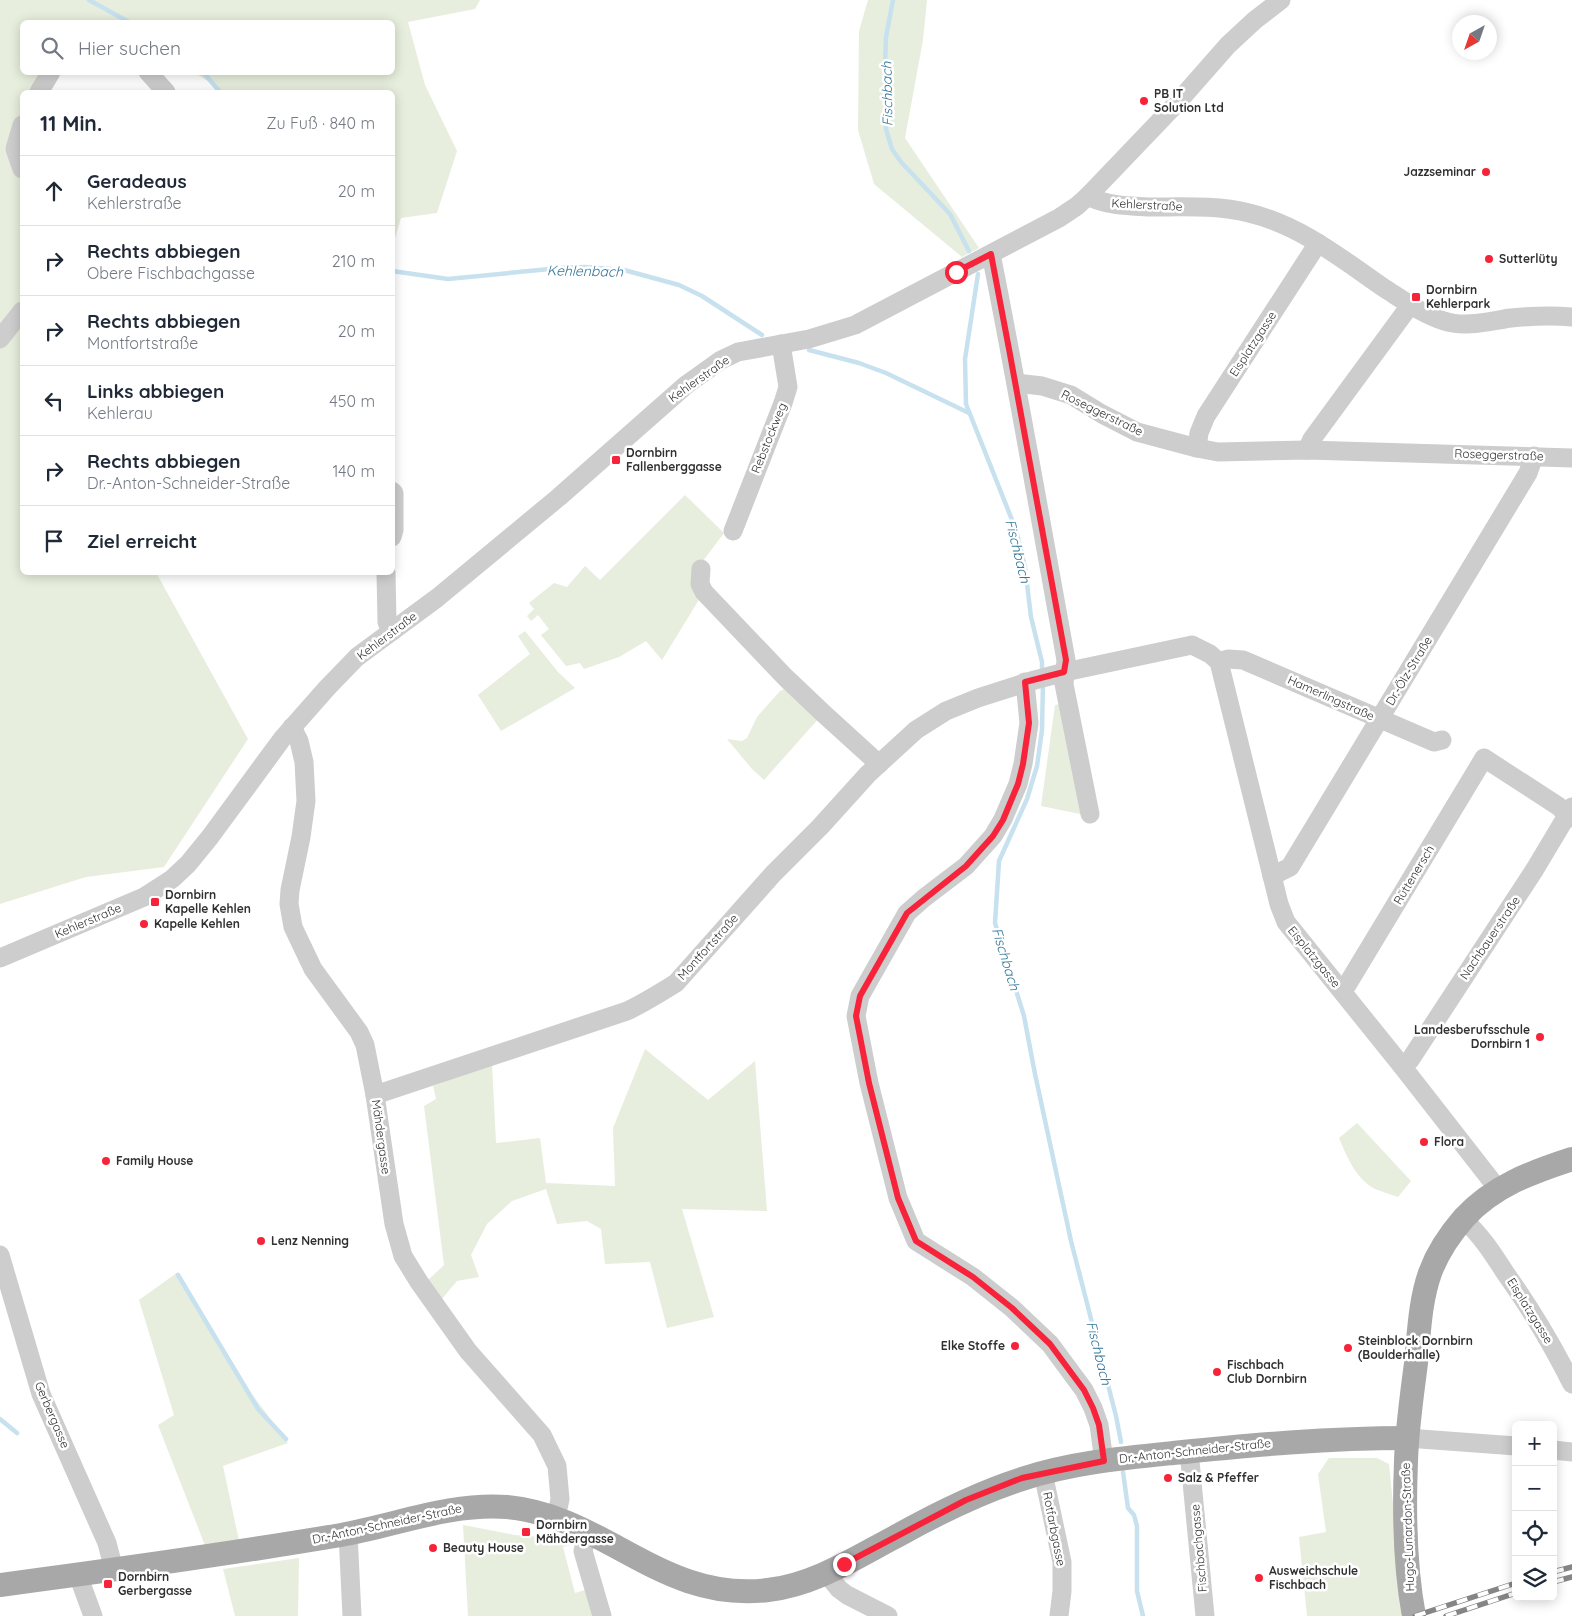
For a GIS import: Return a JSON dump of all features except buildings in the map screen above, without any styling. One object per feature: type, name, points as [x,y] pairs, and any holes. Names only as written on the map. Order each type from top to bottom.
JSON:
[{"type":"main road","name":"Hugo-Lunardon-Straße","points":[[1414,1616],[1410,1589],[1407,1535],[1406,1460],[1422,1307],[1430,1273],[1442,1249],[1463,1219],[1477,1205],[1498,1189],[1540,1169],[1572,1159]]},
{"type":"main road","name":"Dr.-Anton-Schneider-Straße","points":[[0,1585],[219,1555],[348,1533],[470,1506],[509,1507],[556,1518],[588,1532],[659,1570],[686,1582],[722,1591],[743,1592],[782,1588],[827,1574],[966,1500],[1022,1478],[1104,1461],[1250,1444],[1408,1438]]},
{"type":"street","points":[[1088,196],[1177,103],[1228,45],[1282,0]]},
{"type":"street","points":[[40,90],[48,75]]},
{"type":"street","points":[[151,75],[164,90]]},
{"type":"street","points":[[20,132],[15,149],[20,163]]},
{"type":"street","name":"Kehlerstraße","points":[[0,958],[123,907],[144,897],[172,879],[188,864],[210,837],[254,775],[292,727],[357,657],[437,598],[560,497],[686,385],[722,360],[738,352],[809,339],[854,325],[1059,218],[1088,196],[1100,202],[1129,206],[1217,208],[1248,212],[1275,220],[1318,243],[1410,304],[1437,318],[1458,324],[1521,317],[1572,317]]},
{"type":"street","name":"Eisplatzgasse","points":[[1197,448],[1199,433],[1206,416],[1318,243]]},
{"type":"street","points":[[991,254],[1066,660],[1058,673],[1064,684],[1090,814]]},
{"type":"street","points":[[1307,450],[1312,439],[1410,304]]},
{"type":"street","points":[[0,339],[20,314]]},
{"type":"street","name":"Rebstockweg","points":[[733,530],[788,387],[781,344]]},
{"type":"street","name":"Roseggerstraße","points":[[1016,383],[1042,386],[1071,395],[1102,414],[1138,432],[1218,452],[1307,450],[1572,458]]},
{"type":"street","name":"Dr.-Ölz-Straße","points":[[1272,876],[1290,867],[1528,473],[1534,456]]},
{"type":"street","points":[[701,569],[700,584],[704,592],[785,677],[879,764]]},
{"type":"street","points":[[386,575],[386,622],[391,632]]},
{"type":"street","name":"Montfortstraße","points":[[375,1095],[627,1011],[653,998],[676,983],[773,874],[879,764],[916,730],[946,711],[978,698],[1058,673],[1192,645],[1215,658]]},
{"type":"street","name":"Eisplatzgasse","points":[[1215,658],[1280,908],[1286,922],[1498,1189]]},
{"type":"street","name":"Hamerlingstraße","points":[[1215,658],[1243,660],[1434,742],[1442,740]]},
{"type":"street","points":[[1028,682],[1029,723],[1023,764],[1018,784],[1003,820],[993,836],[966,866],[907,913],[860,996],[856,1016],[869,1083],[898,1198],[916,1241],[973,1277],[1012,1308],[1050,1344],[1084,1390],[1093,1408],[1099,1425],[1104,1461]]},
{"type":"street","name":"Mähdergasse","points":[[292,727],[299,741],[304,762],[306,800],[289,904],[294,927],[313,969],[359,1032],[365,1045],[375,1095],[394,1224],[403,1256],[468,1351],[542,1435],[557,1466],[560,1499],[556,1518]]},
{"type":"street","name":"Rüttenersch","points":[[1342,991],[1347,986],[1484,758],[1571,813]]},
{"type":"street","name":"Nachbauerstraße","points":[[1402,1066],[1410,1060],[1571,813]]},
{"type":"street","name":"Eisplatzgasse","points":[[1463,1219],[1485,1242],[1525,1302],[1554,1348],[1572,1384]]},
{"type":"street","name":"Gerbergasse","points":[[0,1255],[41,1394],[107,1543],[114,1570]]},
{"type":"street","name":"Dr.-Anton-Schneider-Straße","points":[[1408,1438],[1512,1446]]},
{"type":"street","points":[[1557,1450],[1572,1452]]},
{"type":"street","name":"Fischbachgasse","points":[[1189,1451],[1205,1616]]},
{"type":"street","name":"Rotfarbgasse","points":[[1043,1473],[1062,1562],[1062,1590],[1059,1616]]},
{"type":"street","points":[[588,1532],[583,1551],[602,1616]]},
{"type":"street","points":[[348,1533],[352,1616]]},
{"type":"street","points":[[827,1574],[839,1589],[888,1616]]},
{"type":"street","points":[[78,1575],[93,1616]]},
{"type":"green space","points":[[0,0],[480,0],[475,9],[408,22],[425,85],[457,151],[437,213],[401,218],[395,238],[395,90],[220,90],[198,75],[395,75],[395,20],[20,20],[20,75],[44,75],[35,90],[20,90],[20,575],[158,575],[248,739],[164,867],[86,877],[0,904]]},
{"type":"green space","points":[[868,0],[927,0],[923,40],[905,138],[979,248],[962,257],[874,184],[858,130],[859,31]]},
{"type":"green space","points":[[685,495],[724,533],[694,573],[700,598],[662,660],[646,641],[619,657],[584,669],[580,663],[566,666],[541,635],[549,629],[538,615],[531,621],[527,616],[534,609],[529,603],[554,583],[567,587],[585,566],[600,580]]},
{"type":"green space","points":[[525,631],[558,672],[575,688],[501,731],[478,695],[530,654],[518,636]]},
{"type":"green space","points":[[786,688],[820,717],[764,780],[752,769],[727,739],[742,741],[747,738],[757,717],[780,691]]},
{"type":"green space","points":[[1064,703],[1085,815],[1041,806],[1055,705]]},
{"type":"green space","points":[[645,1049],[708,1100],[755,1061],[767,1211],[682,1209],[714,1317],[667,1328],[650,1262],[605,1264],[601,1229],[587,1221],[557,1224],[546,1189],[512,1201],[487,1224],[471,1255],[479,1277],[457,1281],[441,1300],[427,1281],[444,1265],[424,1106],[436,1099],[433,1086],[492,1064],[496,1143],[540,1138],[546,1183],[615,1186],[613,1128]]},
{"type":"green space","points":[[1357,1123],[1411,1181],[1398,1197],[1368,1185],[1349,1160],[1339,1138]]},
{"type":"green space","points":[[178,1272],[252,1394],[288,1443],[223,1466],[240,1545],[206,1548],[158,1425],[174,1415],[139,1300]]},
{"type":"green space","points":[[1329,1458],[1377,1458],[1389,1464],[1404,1614],[1400,1616],[1307,1616],[1299,1537],[1326,1532],[1318,1474]]},
{"type":"green space","points":[[463,1525],[515,1535],[570,1539],[571,1545],[563,1547],[575,1593],[588,1589],[594,1616],[468,1616]]},
{"type":"green space","points":[[299,1558],[298,1616],[235,1616],[223,1569]]},
{"type":"waterway","name":"Kehlenbach","points":[[89,0],[125,20]]},
{"type":"waterway","name":"Fischbach","points":[[893,0],[886,37],[885,67],[886,129],[892,149],[901,162],[950,214],[969,251]]},
{"type":"waterway","name":"Kehlenbach","points":[[206,75],[218,90]]},
{"type":"waterway","name":"Kehlenbach","points":[[395,271],[448,279],[560,268],[585,267],[624,270],[679,285],[702,296],[762,335]]},
{"type":"waterway","name":"Fischbach","points":[[978,274],[965,359],[966,404],[1016,530],[1025,567],[1031,617],[1042,662],[1042,672]]},
{"type":"waterway","name":"Kehlenbach","points":[[809,350],[859,363],[886,373],[969,413]]},
{"type":"waterway","name":"Fischbach","points":[[1043,682],[1042,730],[1037,766],[1027,799],[999,861],[995,923],[1024,1016],[1071,1241],[1121,1442]]},
{"type":"waterway","points":[[178,1275],[258,1409],[286,1439]]},
{"type":"waterway","points":[[0,1419],[17,1433]]},
{"type":"waterway","name":"Fischbach","points":[[1123,1472],[1128,1508],[1134,1515],[1137,1526],[1137,1591],[1143,1616]]},
{"type":"railway","points":[[1557,1571],[1572,1567]]},
{"type":"railway","points":[[1557,1581],[1572,1577]]},
{"type":"railway","points":[[1415,1616],[1512,1584]]},
{"type":"railway","points":[[1446,1616],[1512,1594]]},
{"type":"place","name":"PB IT Solution Ltd","points":[[1144,101]]},
{"type":"place","name":"Jazzseminar","points":[[1486,172]]},
{"type":"place","name":"Sutterlüty","points":[[1489,259]]},
{"type":"place","name":"Dornbirn Kehlerpark","points":[[1416,297]]},
{"type":"place","name":"Dornbirn Fallenberggasse","points":[[616,460]]},
{"type":"place","name":"Dornbirn Kapelle Kehlen","points":[[155,902]]},
{"type":"place","name":"Kapelle Kehlen","points":[[144,924]]},
{"type":"place","name":"Landesberufsschule Dornbirn 1","points":[[1540,1037]]},
{"type":"place","name":"Flora","points":[[1424,1142]]},
{"type":"place","name":"Family House","points":[[106,1161]]},
{"type":"place","name":"Lenz Nenning","points":[[261,1241]]},
{"type":"place","name":"Elke Stoffe","points":[[1015,1346]]},
{"type":"place","name":"Steinblock Dornbirn (Boulderhalle)","points":[[1348,1348]]},
{"type":"place","name":"Fischbach Club Dornbirn","points":[[1217,1372]]},
{"type":"place","name":"Salz & Pfeffer","points":[[1168,1478]]},
{"type":"place","name":"Dornbirn Mähdergasse","points":[[526,1532]]},
{"type":"place","name":"Beauty House","points":[[433,1548]]},
{"type":"place","name":"Ausweichschule Fischbach","points":[[1259,1578]]},
{"type":"place","name":"Dornbirn Gerbergasse","points":[[108,1584]]},
{"type":"route","points":[[844,1564],[966,1500],[1022,1478],[1104,1461],[1099,1425],[1093,1408],[1084,1390],[1050,1344],[1012,1308],[973,1277],[916,1241],[898,1198],[869,1083],[856,1016],[860,996],[907,913],[966,866],[993,836],[1003,820],[1018,784],[1023,764],[1029,723],[1025,682],[1064,672],[1066,660],[991,254],[956,272]]}]
